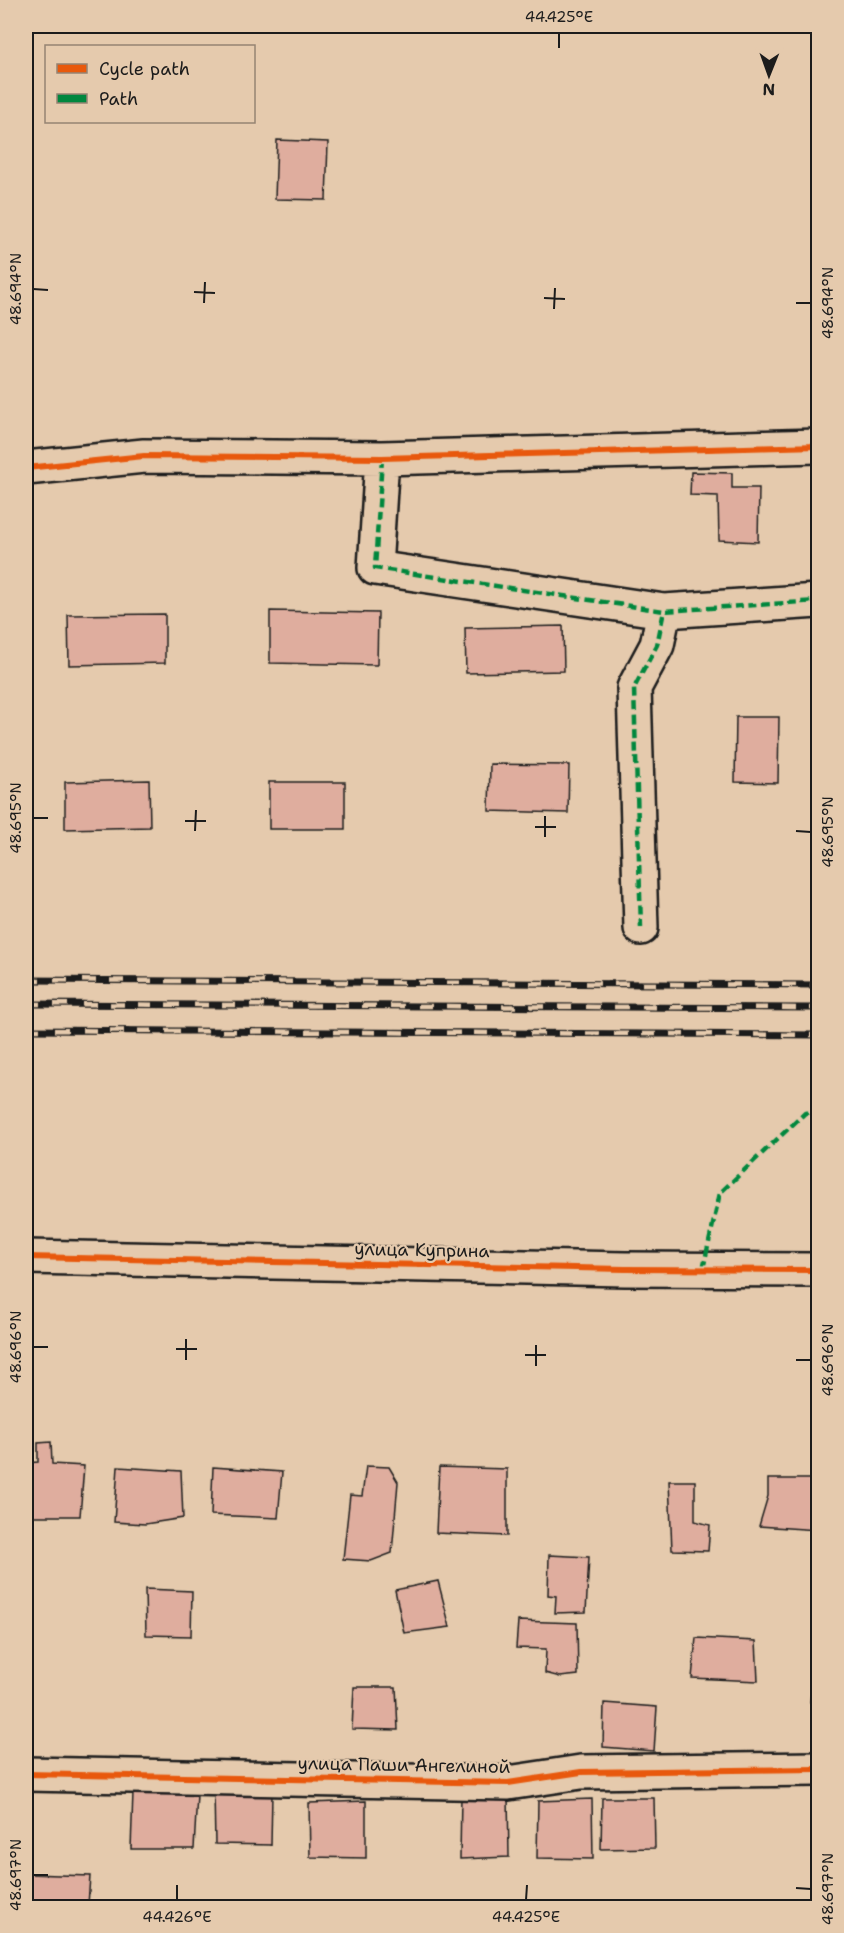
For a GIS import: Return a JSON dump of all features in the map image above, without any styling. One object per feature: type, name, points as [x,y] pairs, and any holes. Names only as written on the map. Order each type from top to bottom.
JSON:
[{"type":"street","points":[[26,468],[144,456],[382,458],[819,446]]},
{"type":"street","points":[[382,458],[375,568],[664,611],[819,601]]},
{"type":"street","points":[[641,928],[634,688],[657,645],[664,611]]},
{"type":"street","name":"улица Куприна","points":[[26,1257],[625,1269],[819,1270]]},
{"type":"street","name":"улица Паши Ангелиной","points":[[26,1774],[508,1783],[581,1772],[819,1769]]},
{"type":"building","points":[[277,140],[328,142],[326,200],[275,199]]},
{"type":"building","points":[[691,472],[732,473],[732,488],[759,488],[758,542],[719,540],[718,496],[690,495]]},
{"type":"building","points":[[270,611],[378,613],[377,665],[270,663]]},
{"type":"building","points":[[165,614],[165,663],[69,665],[68,615]]},
{"type":"building","points":[[563,626],[564,671],[466,673],[465,628]]},
{"type":"building","points":[[818,713],[818,770],[816,770]]},
{"type":"building","points":[[736,717],[779,717],[778,783],[735,782]]},
{"type":"building","points":[[490,764],[569,765],[568,813],[489,811]]},
{"type":"building","points":[[149,780],[150,827],[65,829],[65,782]]},
{"type":"building","points":[[269,782],[345,782],[345,829],[269,829]]},
{"type":"building","points":[[51,1442],[52,1464],[84,1466],[80,1516],[26,1516],[26,1463],[38,1462],[38,1443]]},
{"type":"building","points":[[366,1466],[389,1467],[398,1482],[392,1553],[371,1561],[343,1559],[350,1495],[362,1496]]},
{"type":"building","points":[[118,1467],[181,1471],[183,1518],[145,1524],[114,1522]]},
{"type":"building","points":[[213,1467],[282,1472],[278,1518],[211,1515]]},
{"type":"building","points":[[439,1467],[507,1469],[507,1536],[436,1533]]},
{"type":"building","points":[[768,1479],[818,1479],[818,1530],[759,1526],[768,1496]]},
{"type":"building","points":[[669,1481],[695,1481],[695,1521],[710,1525],[708,1551],[672,1550]]},
{"type":"building","points":[[549,1555],[589,1557],[586,1612],[555,1613],[556,1596],[548,1595]]},
{"type":"building","points":[[438,1581],[450,1627],[404,1633],[395,1590]]},
{"type":"building","points":[[145,1589],[192,1591],[191,1636],[146,1635]]},
{"type":"building","points":[[518,1621],[577,1623],[578,1675],[560,1677],[545,1673],[546,1649],[516,1648]]},
{"type":"building","points":[[696,1638],[756,1641],[758,1681],[692,1678]]},
{"type":"building","points":[[814,1664],[818,1664],[818,1705],[810,1702]]},
{"type":"building","points":[[354,1687],[396,1687],[398,1730],[352,1729]]},
{"type":"building","points":[[604,1703],[657,1707],[654,1751],[603,1747]]},
{"type":"building","points":[[214,1790],[272,1794],[271,1845],[215,1844]]},
{"type":"building","points":[[133,1793],[197,1794],[194,1849],[131,1849]]},
{"type":"building","points":[[461,1794],[508,1796],[509,1857],[460,1859]]},
{"type":"building","points":[[602,1798],[654,1798],[655,1848],[601,1849]]},
{"type":"building","points":[[592,1799],[593,1859],[537,1858],[538,1801]]},
{"type":"building","points":[[366,1801],[366,1858],[310,1857],[309,1803]]},
{"type":"building","points":[[28,1874],[90,1876],[88,1905],[26,1907]]},
{"type":"railway","points":[[26,980],[818,985]]},
{"type":"railway","points":[[26,1004],[818,1008]]},
{"type":"railway","points":[[26,1030],[818,1035]]},
{"type":"marked path","points":[[382,458],[375,568],[664,611],[818,601]]},
{"type":"marked path","points":[[641,928],[634,688],[657,645],[664,611]]},
{"type":"marked path","points":[[703,1269],[720,1193],[805,1113],[818,1111]]},
{"type":"cycle path","points":[[26,468],[144,456],[382,458],[818,446]]},
{"type":"cycle path","points":[[26,1257],[625,1269],[818,1270]]},
{"type":"cycle path","points":[[26,1774],[508,1783],[581,1772],[818,1769]]}]
